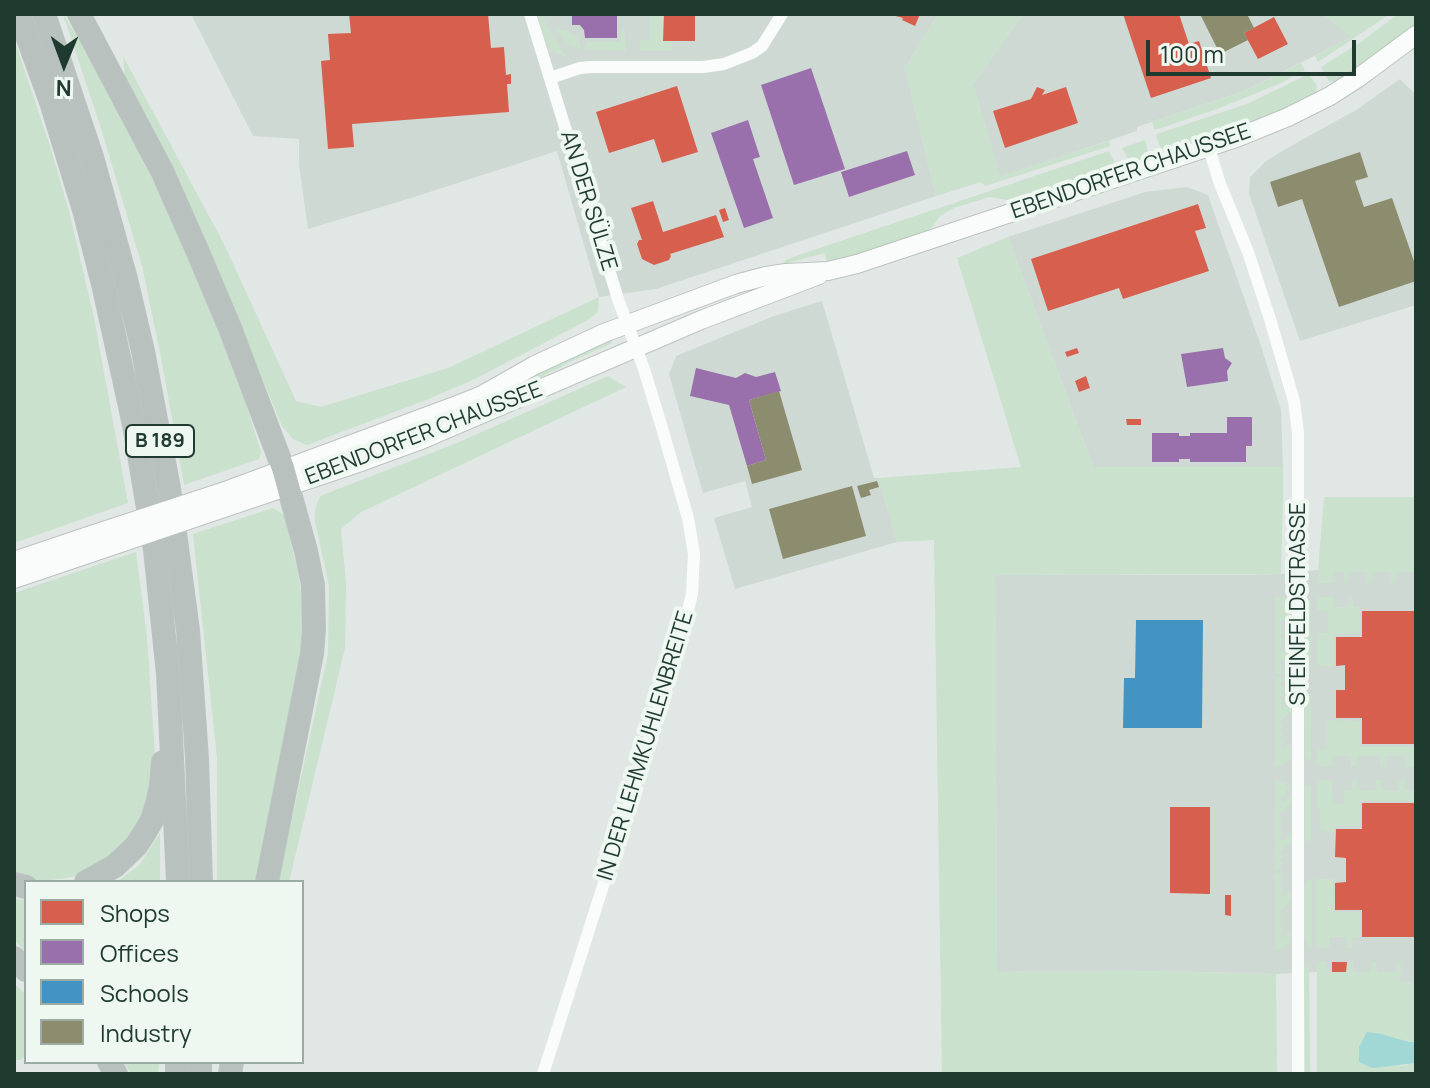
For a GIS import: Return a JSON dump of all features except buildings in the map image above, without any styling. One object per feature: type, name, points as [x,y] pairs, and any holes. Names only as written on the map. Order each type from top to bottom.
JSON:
[{"type":"highway","name":"B 189","points":[[19,14],[51,102],[84,210],[134,425],[153,536],[168,674],[178,880]]},
{"type":"highway","name":"B 189","points":[[44,14],[92,157],[122,265],[169,488],[188,630],[201,880]]},
{"type":"highway","points":[[79,14],[162,171],[230,328],[286,477],[313,585],[314,630],[309,678],[267,880]]},
{"type":"highway","points":[[90,880],[126,856],[152,820],[163,769],[159,705],[168,674]]},
{"type":"main road","name":"EBENDORFER CHAUSSEE","points":[[286,477],[421,440],[636,347],[828,271],[1209,148],[1271,125],[1358,78],[1416,35]]},
{"type":"main road","name":"EBENDORFER CHAUSSEE","points":[[14,579],[90,545],[286,477],[482,395],[562,351],[627,323],[766,276],[828,271]]},
{"type":"main road","name":"EBENDORFER CHAUSSEE","points":[[14,561],[90,545]]},
{"type":"street","name":"AN DER SÜLZE","points":[[530,14],[627,323]]},
{"type":"street","points":[[550,78],[591,67],[703,67],[724,64],[762,46],[782,14]]},
{"type":"street","name":"STEINFELDSTRASSE","points":[[1209,148],[1270,319],[1294,401],[1297,425],[1298,1074]]},
{"type":"street","name":"IN DER LEHMKUHLENBREITE","points":[[543,1074],[676,657],[692,594],[694,554],[688,518],[627,323]]},
{"type":"shaded area","points":[[191,14],[938,14],[905,68],[936,196],[656,289],[599,297],[557,151],[308,229],[299,165],[299,139],[253,136]]},
{"type":"shaded area","points":[[1023,14],[1323,14],[1352,37],[1244,91],[1000,177],[973,84]]},
{"type":"shaded area","points":[[1400,79],[1416,95],[1416,305],[1300,341],[1249,194],[1250,177],[1265,162],[1356,110]]},
{"type":"shaded area","points":[[1187,187],[1208,195],[1262,349],[1281,410],[1283,467],[1093,467],[1008,237],[1145,192]]},
{"type":"shaded area","points":[[822,301],[874,478],[879,478],[897,542],[735,589],[714,518],[752,507],[745,481],[703,493],[669,374],[676,356],[774,316]]},
{"type":"shaded area","points":[[1416,569],[1416,983],[1399,982],[1397,972],[997,972],[995,575],[1233,575]]},
{"type":"green space","points":[[63,14],[96,65],[125,120],[198,278],[241,387],[261,452],[259,459],[184,485],[142,266]]},
{"type":"green space","points":[[537,14],[543,14],[566,57],[551,51]]},
{"type":"green space","points":[[650,14],[664,14],[663,40],[672,41],[672,51],[640,51],[640,40],[650,40]]},
{"type":"green space","points":[[938,14],[1023,14],[973,84],[1000,176],[1109,141],[1110,146],[985,186],[981,182],[936,196],[905,68]]},
{"type":"green space","points":[[1323,14],[1390,14],[1318,62],[1315,56],[1351,37]]},
{"type":"green space","points":[[1398,14],[1416,14],[1416,26],[1342,78],[1329,81],[1321,67]]},
{"type":"green space","points":[[556,29],[575,35],[581,48],[566,44]]},
{"type":"green space","points":[[621,30],[625,30],[626,51],[584,50],[586,42],[620,42]]},
{"type":"green space","points":[[14,39],[69,211],[94,318],[128,503],[14,543]]},
{"type":"green space","points":[[123,56],[224,244],[296,401],[321,407],[448,368],[599,297],[598,312],[473,380],[426,400],[307,445],[293,439],[282,426],[201,231],[125,78]]},
{"type":"green space","points":[[1301,63],[1305,70],[1279,84],[1155,130],[1152,122],[1244,91]]},
{"type":"green space","points":[[1309,74],[1317,86],[1315,94],[1279,112],[1167,152],[1160,147],[1157,134],[1247,104]]},
{"type":"green space","points":[[1145,140],[1148,152],[1140,162],[1127,157],[1122,148]]},
{"type":"green space","points":[[1109,151],[1114,161],[1107,172],[1020,202],[989,197],[954,208],[940,216],[928,232],[828,263],[824,253],[781,265],[796,256]]},
{"type":"green space","points":[[1008,237],[1093,467],[1283,467],[1283,496],[1281,574],[995,575],[997,972],[1276,974],[1277,1074],[942,1074],[934,540],[897,542],[879,478],[1021,467],[957,258]]},
{"type":"green space","points":[[610,340],[610,344],[479,409],[316,470],[314,465]]},
{"type":"green space","points":[[608,376],[626,387],[361,512],[341,529],[346,583],[345,648],[289,880],[278,880],[328,654],[329,586],[315,521],[320,496],[457,443]]},
{"type":"green space","points":[[1324,497],[1416,497],[1416,583],[1415,572],[1396,572],[1396,583],[1391,583],[1391,572],[1373,572],[1372,583],[1367,583],[1367,572],[1348,572],[1348,583],[1344,583],[1344,572],[1334,572],[1333,583],[1317,583]]},
{"type":"green space","points":[[273,508],[284,515],[297,568],[302,597],[298,676],[259,880],[217,880],[217,758],[193,534]]},
{"type":"green space","points":[[136,552],[147,637],[155,755],[152,791],[132,838],[113,858],[79,876],[30,880],[14,876],[14,593]]},
{"type":"green space","points":[[1275,597],[1284,597],[1291,603],[1291,611],[1280,623],[1283,633],[1280,636],[1284,639],[1280,642],[1283,645],[1280,649],[1283,652],[1291,645],[1291,652],[1280,663],[1284,674],[1275,674]]},
{"type":"green space","points":[[1317,597],[1334,597],[1334,607],[1348,607],[1348,597],[1353,597],[1353,607],[1359,607],[1359,633],[1334,634],[1334,666],[1317,664],[1317,633],[1328,633],[1328,611],[1317,610]]},
{"type":"green space","points":[[1311,598],[1311,662],[1305,657],[1305,603]]},
{"type":"green space","points":[[1275,677],[1284,680],[1280,684],[1284,688],[1280,698],[1284,702],[1281,705],[1284,708],[1291,702],[1291,712],[1280,722],[1283,742],[1280,746],[1284,749],[1291,742],[1291,760],[1279,767],[1275,767]]},
{"type":"green space","points":[[1311,693],[1311,763],[1305,757],[1306,697]]},
{"type":"green space","points":[[1327,720],[1360,721],[1360,747],[1416,747],[1414,767],[1405,767],[1405,756],[1385,756],[1385,767],[1380,767],[1380,756],[1357,756],[1357,766],[1351,767],[1351,756],[1333,756],[1332,766],[1317,766],[1317,749],[1327,749]]},
{"type":"green space","points":[[1275,780],[1291,787],[1280,798],[1284,802],[1291,795],[1291,804],[1279,814],[1282,827],[1279,830],[1283,834],[1279,838],[1283,841],[1291,833],[1291,842],[1279,853],[1283,857],[1279,860],[1283,863],[1279,867],[1283,870],[1275,870]]},
{"type":"green space","points":[[1332,780],[1333,804],[1344,804],[1344,790],[1352,790],[1352,780],[1357,780],[1357,791],[1376,790],[1376,780],[1381,780],[1382,790],[1398,791],[1399,780],[1405,780],[1405,790],[1416,791],[1416,801],[1360,801],[1360,826],[1334,826],[1334,832],[1321,831],[1317,781]]},
{"type":"green space","points":[[1311,784],[1311,842],[1305,840],[1305,787]]},
{"type":"green space","points":[[160,833],[160,880],[120,880],[140,864]]},
{"type":"green space","points":[[1275,873],[1283,877],[1280,895],[1283,897],[1291,890],[1291,901],[1280,911],[1283,930],[1280,934],[1283,938],[1290,931],[1291,941],[1283,949],[1275,949]]},
{"type":"green space","points":[[1312,878],[1312,947],[1305,941],[1305,883]]},
{"type":"green space","points":[[1316,879],[1333,879],[1334,912],[1360,912],[1360,937],[1352,938],[1352,948],[1347,948],[1346,937],[1330,937],[1329,948],[1316,948]]},
{"type":"green space","points":[[14,899],[24,900],[24,950],[14,940]]},
{"type":"green space","points":[[1317,961],[1327,962],[1328,971],[1337,972],[1346,971],[1347,962],[1353,962],[1353,972],[1371,972],[1371,962],[1376,962],[1377,972],[1396,972],[1397,962],[1402,962],[1400,982],[1416,983],[1416,1042],[1382,1034],[1400,1066],[1416,1063],[1416,1074],[1317,1074]]},
{"type":"green space","points":[[1309,965],[1310,1074],[1305,1074],[1304,968]]},
{"type":"green space","points":[[14,983],[24,993],[24,1057],[14,1060]]},
{"type":"green space","points":[[125,1064],[159,1064],[158,1074],[131,1074]]},
{"type":"water","points":[[1367,1032],[1416,1042],[1416,1063],[1372,1068],[1359,1062],[1359,1047]]}]
